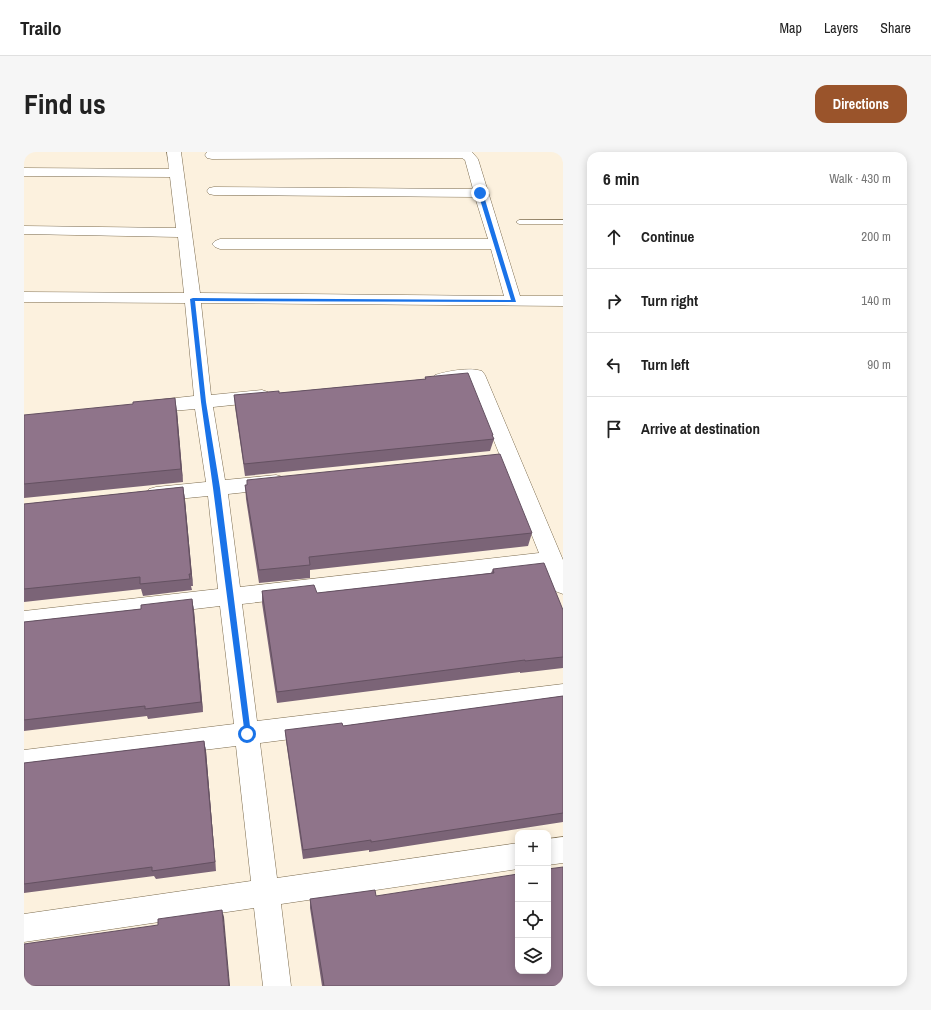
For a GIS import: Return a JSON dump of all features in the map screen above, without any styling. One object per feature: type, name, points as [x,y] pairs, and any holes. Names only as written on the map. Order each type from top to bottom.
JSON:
[{"type":"street","points":[[174,152],[193,299],[203,402],[230,596],[278,986]]},
{"type":"street","points":[[212,155],[466,154],[471,159],[480,193],[514,301]]},
{"type":"street","points":[[24,172],[176,173]]},
{"type":"street","points":[[214,191],[480,193]]},
{"type":"street","points":[[24,230],[184,233]]},
{"type":"street","points":[[220,244],[497,244]]},
{"type":"street","points":[[24,297],[563,301]]},
{"type":"street","points":[[422,381],[476,375],[502,459],[563,585]]},
{"type":"street","points":[[133,408],[281,394]]},
{"type":"street","points":[[140,495],[296,480]]},
{"type":"street","points":[[24,620],[552,560]]},
{"type":"street","points":[[24,761],[563,694]]},
{"type":"street","points":[[551,852],[563,850]]},
{"type":"street","points":[[24,928],[515,856]]},
{"type":"lane","points":[[519,222],[563,222]]},
{"type":"building","points":[[468,373],[494,439],[244,464],[234,395],[279,391],[279,393],[426,379],[425,377]]},
{"type":"building","points":[[175,398],[181,469],[24,484],[24,415],[133,404],[133,402]]},
{"type":"building","points":[[500,454],[532,533],[309,557],[310,565],[259,570],[245,485],[247,485],[247,480]]},
{"type":"building","points":[[183,487],[191,574],[189,574],[190,579],[140,584],[140,577],[24,589],[24,504]]},
{"type":"building","points":[[544,563],[563,610],[563,657],[525,660],[277,692],[262,591],[314,585],[317,593],[494,573],[493,569]]},
{"type":"building","points":[[192,599],[201,702],[145,709],[145,706],[24,720],[24,622],[141,609],[141,605]]},
{"type":"building","points":[[563,696],[563,813],[371,842],[371,840],[303,850],[285,730],[342,723],[343,726]]},
{"type":"building","points":[[204,741],[215,862],[152,871],[152,867],[24,884],[24,763]]},
{"type":"building","points":[[563,867],[563,986],[324,986],[310,899],[375,890],[376,896],[515,874],[515,974],[551,974],[551,869]]},
{"type":"building","points":[[222,910],[229,986],[24,986],[24,944],[158,925],[158,919]]},
{"type":"route","points":[[247,734],[216,488],[203,402],[193,299],[514,301],[480,193]]}]
